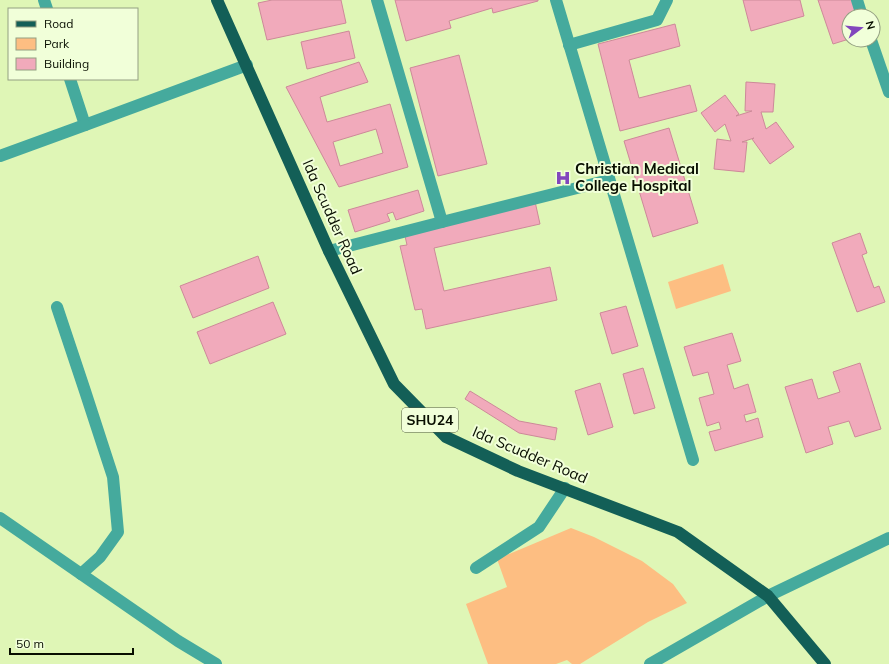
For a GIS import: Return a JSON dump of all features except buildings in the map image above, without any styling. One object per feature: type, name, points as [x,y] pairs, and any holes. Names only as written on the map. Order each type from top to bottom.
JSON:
[{"type":"main road","name":"Ida Scudder Road","points":[[217,0],[329,252],[394,384],[446,437],[518,471],[678,532],[768,596],[825,664]]},
{"type":"street","points":[[377,0],[442,222]]},
{"type":"street","points":[[556,0],[693,460]]},
{"type":"street","points":[[569,45],[657,20],[667,0]]},
{"type":"street","points":[[874,48],[889,92]]},
{"type":"street","points":[[0,156],[247,65]]},
{"type":"street","points":[[70,80],[85,125]]},
{"type":"street","points":[[329,252],[609,180]]},
{"type":"street","points":[[57,307],[113,477],[118,532],[100,557],[81,574]]},
{"type":"street","points":[[476,568],[539,528],[565,488]]},
{"type":"street","points":[[0,518],[178,641],[216,664]]},
{"type":"street","points":[[650,664],[768,596],[889,538]]},
{"type":"green space","points":[[723,264],[731,291],[676,309],[668,282]]},
{"type":"green space","points":[[571,528],[594,537],[642,561],[673,584],[687,603],[648,622],[580,664],[572,664],[567,660],[556,664],[488,664],[466,604],[507,587],[497,559]]},
{"type":"place","name":"Christian Medical College Hospital","points":[[563,178]]}]
